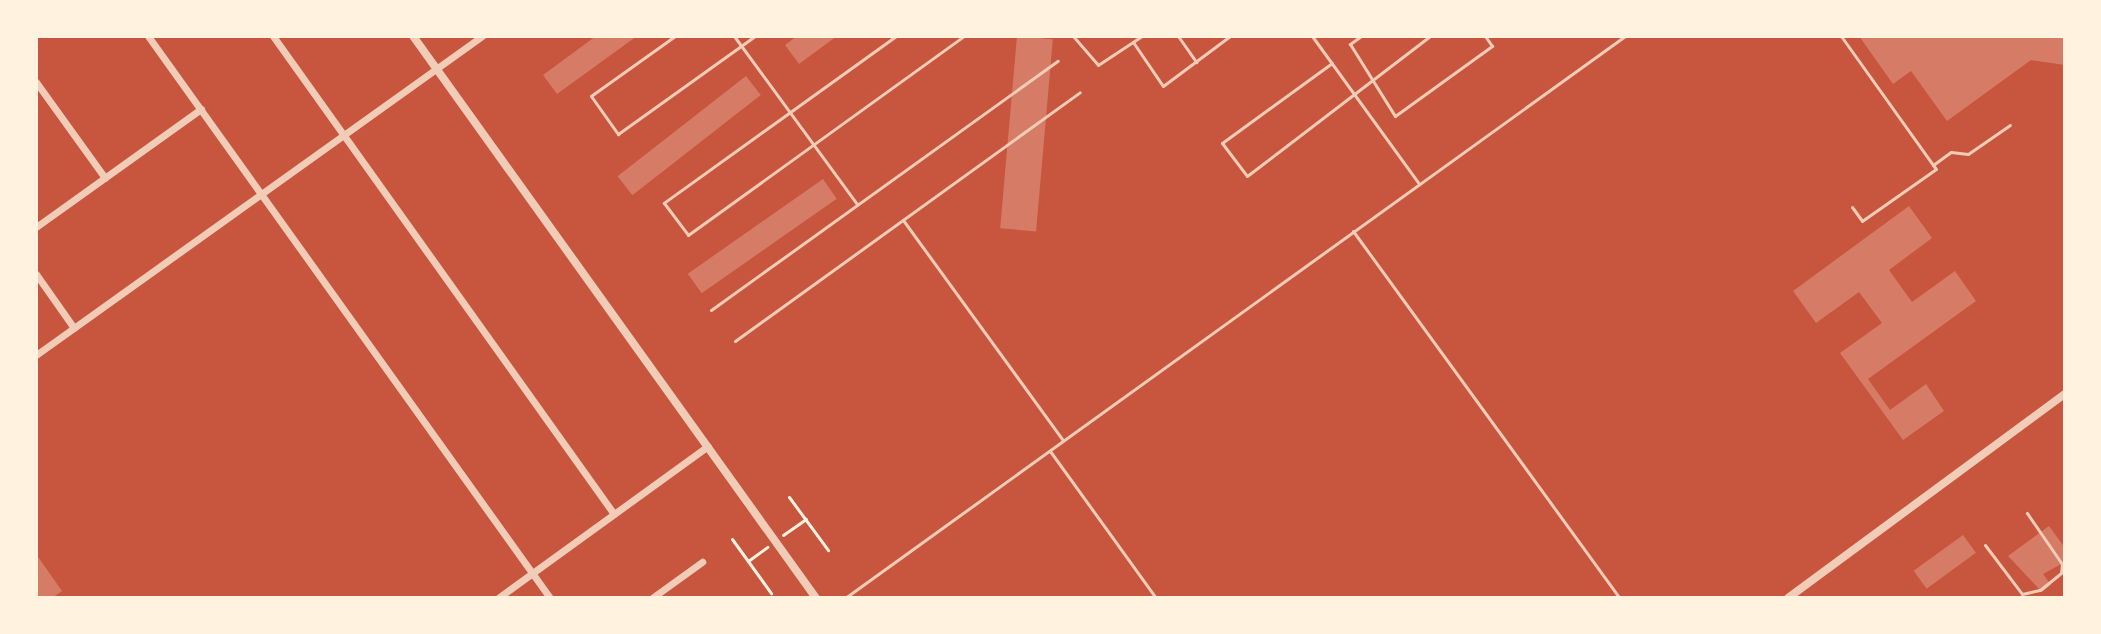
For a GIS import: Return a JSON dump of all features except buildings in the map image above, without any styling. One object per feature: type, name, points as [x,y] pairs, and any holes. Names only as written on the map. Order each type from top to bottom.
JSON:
[{"type":"street","points":[[148,36],[550,598]]},
{"type":"street","points":[[273,36],[614,514]]},
{"type":"street","points":[[413,36],[816,598]]},
{"type":"street","points":[[36,355],[482,36]]},
{"type":"street","points":[[36,82],[105,178]]},
{"type":"street","points":[[36,227],[201,109]]},
{"type":"street","points":[[36,274],[74,328]]},
{"type":"street","points":[[1788,598],[2065,394]]},
{"type":"street","points":[[498,598],[708,446]]},
{"type":"street","points":[[652,598],[702,562]]},
{"type":"lane","points":[[675,36],[591,96],[618,134],[755,36]]},
{"type":"lane","points":[[734,36],[857,204]]},
{"type":"lane","points":[[896,36],[664,203],[688,235],[964,36]]},
{"type":"lane","points":[[1073,36],[1098,65],[1142,36]]},
{"type":"lane","points":[[1178,36],[1196,62]]},
{"type":"lane","points":[[1133,42],[1163,86],[1230,36]]},
{"type":"lane","points":[[1312,36],[1419,184]]},
{"type":"lane","points":[[1361,36],[1350,44],[1374,77],[1376,89],[1395,116],[1492,46],[1485,36]]},
{"type":"lane","points":[[1332,63],[1222,143],[1247,176],[1356,96],[1374,77],[1430,36]]},
{"type":"lane","points":[[845,598],[1625,36]]},
{"type":"lane","points":[[1841,36],[1936,169],[1862,221],[1852,207]]},
{"type":"lane","points":[[711,310],[1058,61]]},
{"type":"lane","points":[[735,341],[1080,92]]},
{"type":"lane","points":[[1933,165],[1951,152],[1968,154],[2010,125]]},
{"type":"lane","points":[[903,220],[1063,441]]},
{"type":"lane","points":[[1353,231],[1620,598]]},
{"type":"lane","points":[[1050,451],[1156,598]]},
{"type":"lane","points":[[1985,545],[2022,594],[2040,590],[2061,573],[2062,564],[2027,513]]},
{"type":"path","points":[[789,497],[828,550]]},
{"type":"path","points":[[732,539],[771,593]]}]
